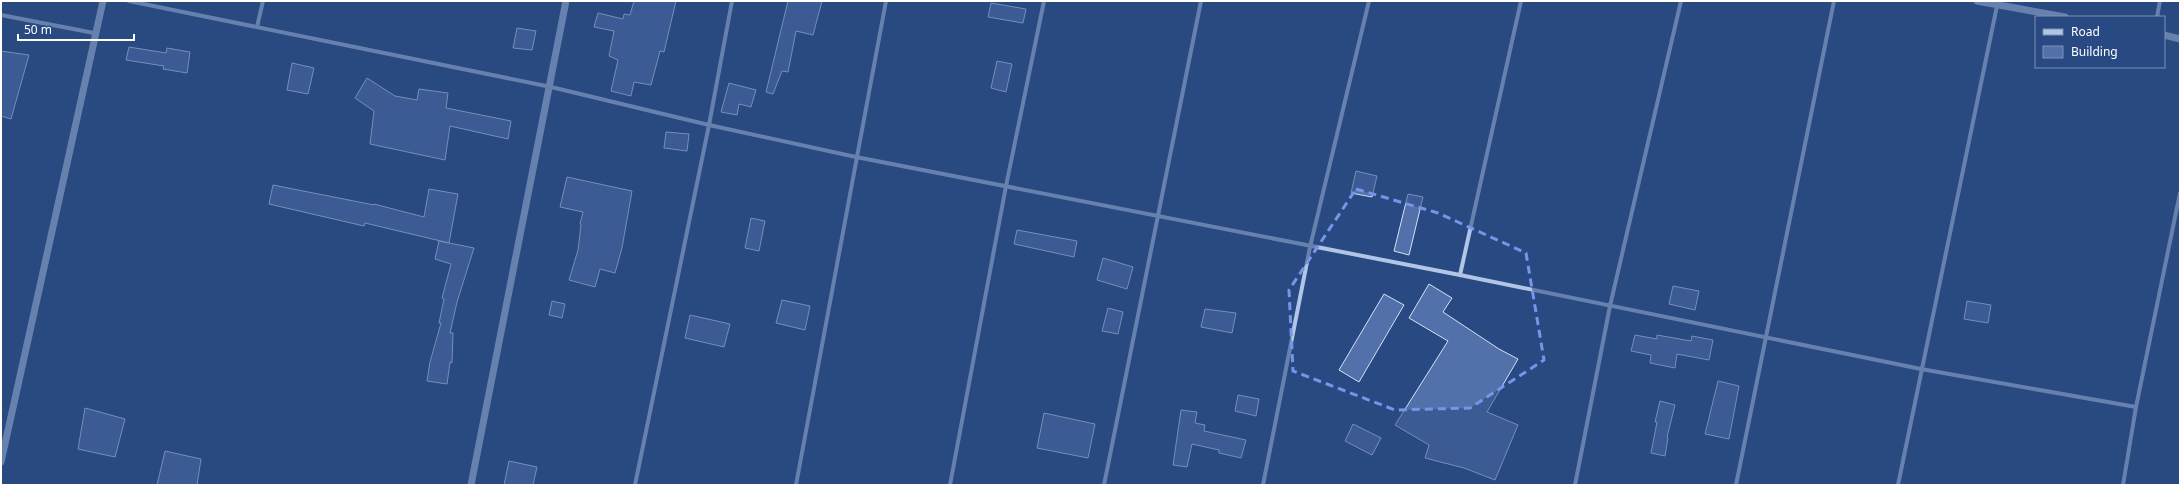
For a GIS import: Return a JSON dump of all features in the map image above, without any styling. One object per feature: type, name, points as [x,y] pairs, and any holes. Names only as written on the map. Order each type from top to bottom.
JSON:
[{"type":"street","points":[[1,462],[94,33],[103,1]]},
{"type":"street","points":[[130,1],[551,87],[709,125],[856,157],[1310,247],[1460,275],[1766,336],[1921,369],[2136,407]]},
{"type":"street","points":[[257,27],[263,1]]},
{"type":"street","points":[[472,485],[551,87],[566,1]]},
{"type":"street","points":[[635,485],[709,125],[732,1]]},
{"type":"street","points":[[796,485],[886,1]]},
{"type":"street","points":[[950,485],[1006,186],[1044,1]]},
{"type":"street","points":[[1104,485],[1201,1]]},
{"type":"street","points":[[1263,485],[1310,247],[1370,1]]},
{"type":"street","points":[[1460,275],[1521,1]]},
{"type":"street","points":[[1575,485],[1610,306],[1681,1]]},
{"type":"street","points":[[1736,485],[1834,1]]},
{"type":"street","points":[[1977,1],[1998,3],[2060,16]]},
{"type":"street","points":[[2157,16],[2160,1]]},
{"type":"street","points":[[1898,485],[1998,3]]},
{"type":"street","points":[[1,15],[94,33]]},
{"type":"street","points":[[2165,35],[2180,38]]},
{"type":"street","points":[[2123,485],[2136,407],[2180,194]]},
{"type":"highlighted area","points":[[1356,189],[1438,213],[1526,253],[1544,360],[1470,408],[1395,410],[1293,371],[1289,290]]},
{"type":"building","points":[[634,1],[676,1],[664,52],[660,51],[651,85],[634,82],[631,96],[611,91],[618,60],[609,56],[614,31],[594,27],[598,13],[623,19],[624,14],[630,15]]},
{"type":"building","points":[[788,1],[822,1],[813,35],[796,31],[788,72],[782,71],[773,94],[766,92]]},
{"type":"building","points":[[991,3],[1026,9],[1023,23],[988,17]]},
{"type":"building","points":[[517,28],[536,31],[532,50],[513,48]]},
{"type":"building","points":[[129,47],[166,53],[167,48],[190,52],[187,73],[163,69],[164,66],[126,60]]},
{"type":"building","points":[[1,51],[29,55],[11,119],[1,116]]},
{"type":"building","points":[[997,61],[1012,64],[1006,92],[991,88]]},
{"type":"building","points":[[292,63],[314,68],[308,94],[287,90]]},
{"type":"building","points":[[367,78],[395,96],[417,100],[419,89],[448,93],[446,108],[511,121],[508,139],[450,126],[445,160],[370,144],[374,111],[355,98]]},
{"type":"building","points":[[729,83],[756,90],[751,107],[739,104],[737,115],[721,112]]},
{"type":"building","points":[[666,132],[689,134],[687,151],[664,148]]},
{"type":"building","points":[[1356,171],[1377,176],[1372,197],[1351,193]]},
{"type":"building","points":[[567,177],[632,191],[622,248],[615,273],[600,269],[595,287],[569,280],[578,250],[580,224],[583,212],[560,207]]},
{"type":"building","points":[[273,185],[374,204],[424,217],[429,189],[458,194],[449,243],[365,223],[364,226],[269,204]]},
{"type":"building","points":[[1408,194],[1423,197],[1409,255],[1394,251]]},
{"type":"building","points":[[751,218],[765,221],[759,251],[745,248]]},
{"type":"building","points":[[1017,230],[1077,241],[1074,257],[1014,244]]},
{"type":"building","points":[[439,241],[474,248],[457,302],[450,333],[453,333],[452,363],[450,362],[447,384],[427,381],[430,362],[441,323],[439,323],[444,299],[442,298],[451,264],[435,259]]},
{"type":"building","points":[[1103,258],[1133,267],[1127,289],[1097,280]]},
{"type":"building","points":[[1429,284],[1452,298],[1443,312],[1499,349],[1518,359],[1487,412],[1518,425],[1495,480],[1464,468],[1425,458],[1429,445],[1395,425],[1448,341],[1409,318]]},
{"type":"building","points":[[1673,286],[1699,291],[1695,310],[1669,304]]},
{"type":"building","points":[[1384,294],[1404,305],[1359,382],[1339,370]]},
{"type":"building","points":[[782,300],[810,306],[805,330],[776,323]]},
{"type":"building","points":[[552,301],[565,304],[562,318],[549,315]]},
{"type":"building","points":[[1967,301],[1991,305],[1988,323],[1964,319]]},
{"type":"building","points":[[1108,308],[1123,312],[1118,334],[1102,331]]},
{"type":"building","points":[[1205,309],[1236,313],[1232,333],[1201,327]]},
{"type":"building","points":[[690,315],[730,324],[724,347],[685,338]]},
{"type":"building","points":[[1635,335],[1657,339],[1657,335],[1691,341],[1692,336],[1713,340],[1709,360],[1677,354],[1675,368],[1650,363],[1651,355],[1631,351]]},
{"type":"building","points":[[1718,381],[1739,386],[1729,439],[1705,434]]},
{"type":"building","points":[[1238,395],[1259,399],[1256,416],[1235,411]]},
{"type":"building","points":[[1660,401],[1675,405],[1667,437],[1665,456],[1651,453],[1657,422],[1655,422]]},
{"type":"building","points":[[85,408],[125,419],[115,457],[78,449]]},
{"type":"building","points":[[1181,410],[1197,412],[1195,423],[1205,425],[1204,431],[1246,440],[1241,458],[1219,453],[1219,450],[1192,444],[1187,467],[1173,465]]},
{"type":"building","points":[[1044,413],[1095,424],[1088,458],[1037,448]]},
{"type":"building","points":[[1353,424],[1381,438],[1372,455],[1345,441]]},
{"type":"building","points":[[165,451],[201,459],[197,485],[157,485]]},
{"type":"building","points":[[509,461],[537,467],[533,485],[504,485]]}]
